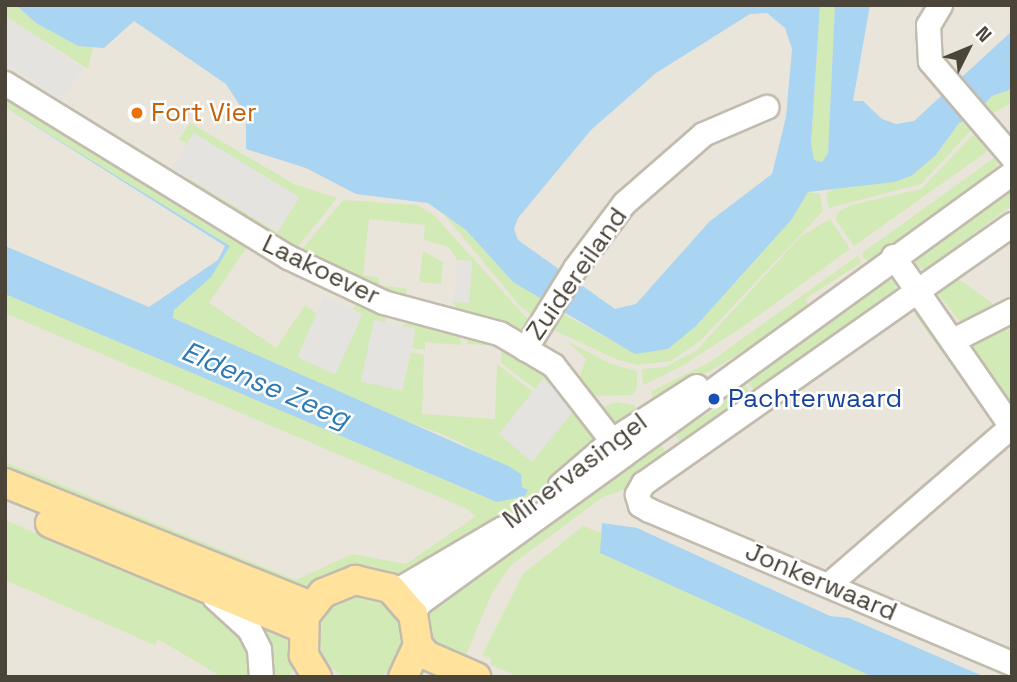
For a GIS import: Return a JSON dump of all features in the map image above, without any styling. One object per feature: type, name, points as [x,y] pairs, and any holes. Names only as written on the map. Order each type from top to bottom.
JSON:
[{"type":"main road","points":[[5,484],[307,617]]},
{"type":"main road","points":[[5,504],[194,583],[307,617]]},
{"type":"main road","points":[[316,676],[304,655],[307,617],[323,593],[355,580],[390,588],[413,614],[418,645],[410,675]]},
{"type":"main road","points":[[418,645],[426,655],[476,677]]},
{"type":"street","points":[[940,5],[928,25],[930,61],[1012,157]]},
{"type":"street","name":"Laakoever","points":[[5,83],[209,212],[303,265],[383,302],[499,333],[569,382],[617,448]]},
{"type":"street","name":"Zuidereiland","points":[[525,349],[575,268],[624,203],[688,145],[718,124],[766,107]]},
{"type":"street","name":"Minervasingel","points":[[390,588],[402,587],[522,516],[617,448],[761,352],[1012,173]]},
{"type":"street","points":[[917,291],[1012,224]]},
{"type":"street","points":[[829,584],[1011,427],[893,256]]},
{"type":"street","name":"Jonkerwaard","points":[[917,291],[643,483],[638,494],[640,505],[1012,663]]},
{"type":"street","points":[[953,340],[1012,310]]},
{"type":"street","name":"Minervasingel","points":[[413,614],[419,603],[617,448]]},
{"type":"street","points":[[194,583],[230,609],[248,629],[259,649],[261,677]]},
{"type":"shaded area","points":[[5,5],[1012,5],[1012,677],[5,677]]},
{"type":"shaded area","points":[[5,16],[83,68],[61,101],[5,64]]},
{"type":"shaded area","points":[[193,133],[299,197],[278,232],[172,168]]},
{"type":"shaded area","points":[[457,260],[472,261],[469,303],[454,302]]},
{"type":"shaded area","points":[[324,297],[362,314],[336,374],[297,357]]},
{"type":"shaded area","points":[[374,320],[415,329],[402,390],[361,382]]},
{"type":"shaded area","points":[[543,379],[568,400],[565,404],[573,411],[532,462],[499,434]]},
{"type":"green space","points":[[5,5],[16,5],[36,23],[78,46],[93,47],[88,69],[5,16]]},
{"type":"green space","points":[[820,5],[835,5],[828,154],[822,162],[814,160],[811,144]]},
{"type":"green space","points":[[1012,89],[1012,103],[987,116],[981,109],[992,96]]},
{"type":"green space","points":[[5,92],[193,214],[209,217],[249,244],[209,303],[276,348],[305,305],[317,314],[298,358],[362,314],[352,309],[358,303],[385,313],[386,323],[375,320],[402,391],[411,352],[424,355],[422,414],[495,419],[497,364],[533,392],[499,435],[573,411],[564,404],[572,403],[593,427],[594,438],[586,452],[513,514],[454,545],[415,575],[304,593],[5,476],[5,462],[296,580],[352,554],[406,564],[476,516],[465,508],[5,313],[5,294],[497,502],[519,496],[522,487],[521,474],[449,437],[374,409],[173,318],[174,310],[230,246],[5,107]]},
{"type":"green space","points":[[972,118],[977,124],[921,184],[829,208],[826,193],[839,186],[851,188],[936,155],[959,123]]},
{"type":"green space","points":[[190,123],[294,184],[337,198],[293,253],[187,187],[188,178],[277,232],[299,198],[194,133],[187,144],[179,139]]},
{"type":"green space","points":[[976,132],[995,146],[854,246],[836,220],[837,213],[851,205],[921,189]]},
{"type":"green space","points":[[998,155],[997,169],[988,179],[870,263],[863,257],[862,253]]},
{"type":"green space","points":[[1012,183],[1012,205],[927,269],[919,268],[915,262],[925,251],[922,247]]},
{"type":"green space","points":[[808,192],[820,194],[823,211],[700,341],[671,361],[638,365],[618,360],[545,326],[559,307],[565,315],[635,353],[668,349],[696,326],[792,219]]},
{"type":"green space","points":[[343,200],[417,205],[434,215],[532,324],[516,332],[460,314],[453,302],[469,302],[472,261],[457,260],[449,247],[424,240],[425,225],[369,219],[363,275],[379,278],[379,285],[407,289],[406,302],[298,254]]},
{"type":"green space","points":[[443,213],[466,230],[513,282],[547,301],[536,320],[519,305]]},
{"type":"green space","points":[[830,219],[850,249],[744,326],[682,366],[643,385],[642,369],[665,367],[696,351],[800,237]]},
{"type":"green space","points":[[423,251],[443,262],[441,284],[419,282]]},
{"type":"green space","points":[[857,256],[862,262],[805,299],[809,306],[756,344],[652,405],[652,391],[710,362]]},
{"type":"green space","points":[[952,274],[993,304],[962,324],[937,293],[938,285]]},
{"type":"green space","points":[[896,279],[895,292],[753,389],[744,376],[874,280],[878,285]]},
{"type":"green space","points":[[924,309],[996,411],[989,417],[915,315]]},
{"type":"green space","points":[[414,318],[459,329],[461,345],[425,342],[425,350],[412,348],[415,329],[402,326]]},
{"type":"green space","points":[[1010,321],[1012,323],[1012,405],[969,344]]},
{"type":"green space","points":[[467,332],[494,339],[550,376],[551,386],[543,379],[535,389],[501,363],[502,346],[467,344]]},
{"type":"green space","points":[[567,341],[611,364],[637,371],[637,388],[632,395],[588,396],[578,381],[586,359]]},
{"type":"green space","points":[[743,382],[750,392],[681,442],[669,427],[687,416],[693,422],[718,408]]},
{"type":"green space","points":[[616,402],[634,405],[640,414],[620,424],[610,421],[598,409]]},
{"type":"green space","points":[[656,438],[666,452],[632,478],[630,488],[603,497],[511,565],[493,591],[462,664],[432,645],[426,624],[431,603]]},
{"type":"green space","points":[[5,520],[84,553],[115,560],[207,602],[247,640],[255,677],[222,677],[158,639],[155,645],[5,580]]},
{"type":"green space","points":[[583,526],[604,534],[600,553],[873,677],[520,677],[491,665],[491,658],[482,655],[523,574]]},
{"type":"green space","points":[[362,594],[379,597],[393,606],[402,620],[405,637],[402,654],[393,668],[379,677],[362,680],[345,677],[331,668],[322,654],[319,637],[322,620],[331,606],[345,597]]},
{"type":"green space","points":[[268,618],[293,638],[296,667],[288,677],[268,677],[255,629]]},
{"type":"water","points":[[16,5],[820,5],[811,144],[814,160],[822,162],[828,154],[835,5],[870,5],[853,101],[863,101],[882,119],[896,124],[914,121],[1012,31],[1012,89],[992,96],[972,118],[959,123],[936,155],[911,176],[894,182],[808,192],[792,219],[696,326],[668,349],[635,354],[513,282],[466,230],[428,203],[356,194],[306,168],[246,149],[246,115],[226,84],[134,21],[104,48],[78,46],[36,23]],"holes":[[[767,13],[785,28],[792,49],[786,117],[772,174],[709,222],[636,304],[615,309],[518,240],[514,229],[518,218],[591,130],[656,73],[750,14]]]},
{"type":"water","name":"Eldense Zeeg","points":[[5,107],[230,246],[211,277],[174,310],[173,318],[508,466],[521,474],[522,487],[528,490],[525,496],[497,502],[5,294],[5,246],[149,307],[218,260],[225,246]]},
{"type":"water","points":[[602,523],[637,528],[830,616],[849,618],[985,677],[873,677],[600,553]]},
{"type":"place","name":"Fort Vier","points":[[137,113]]},
{"type":"place","name":"Pachterwaard","points":[[714,399]]}]
